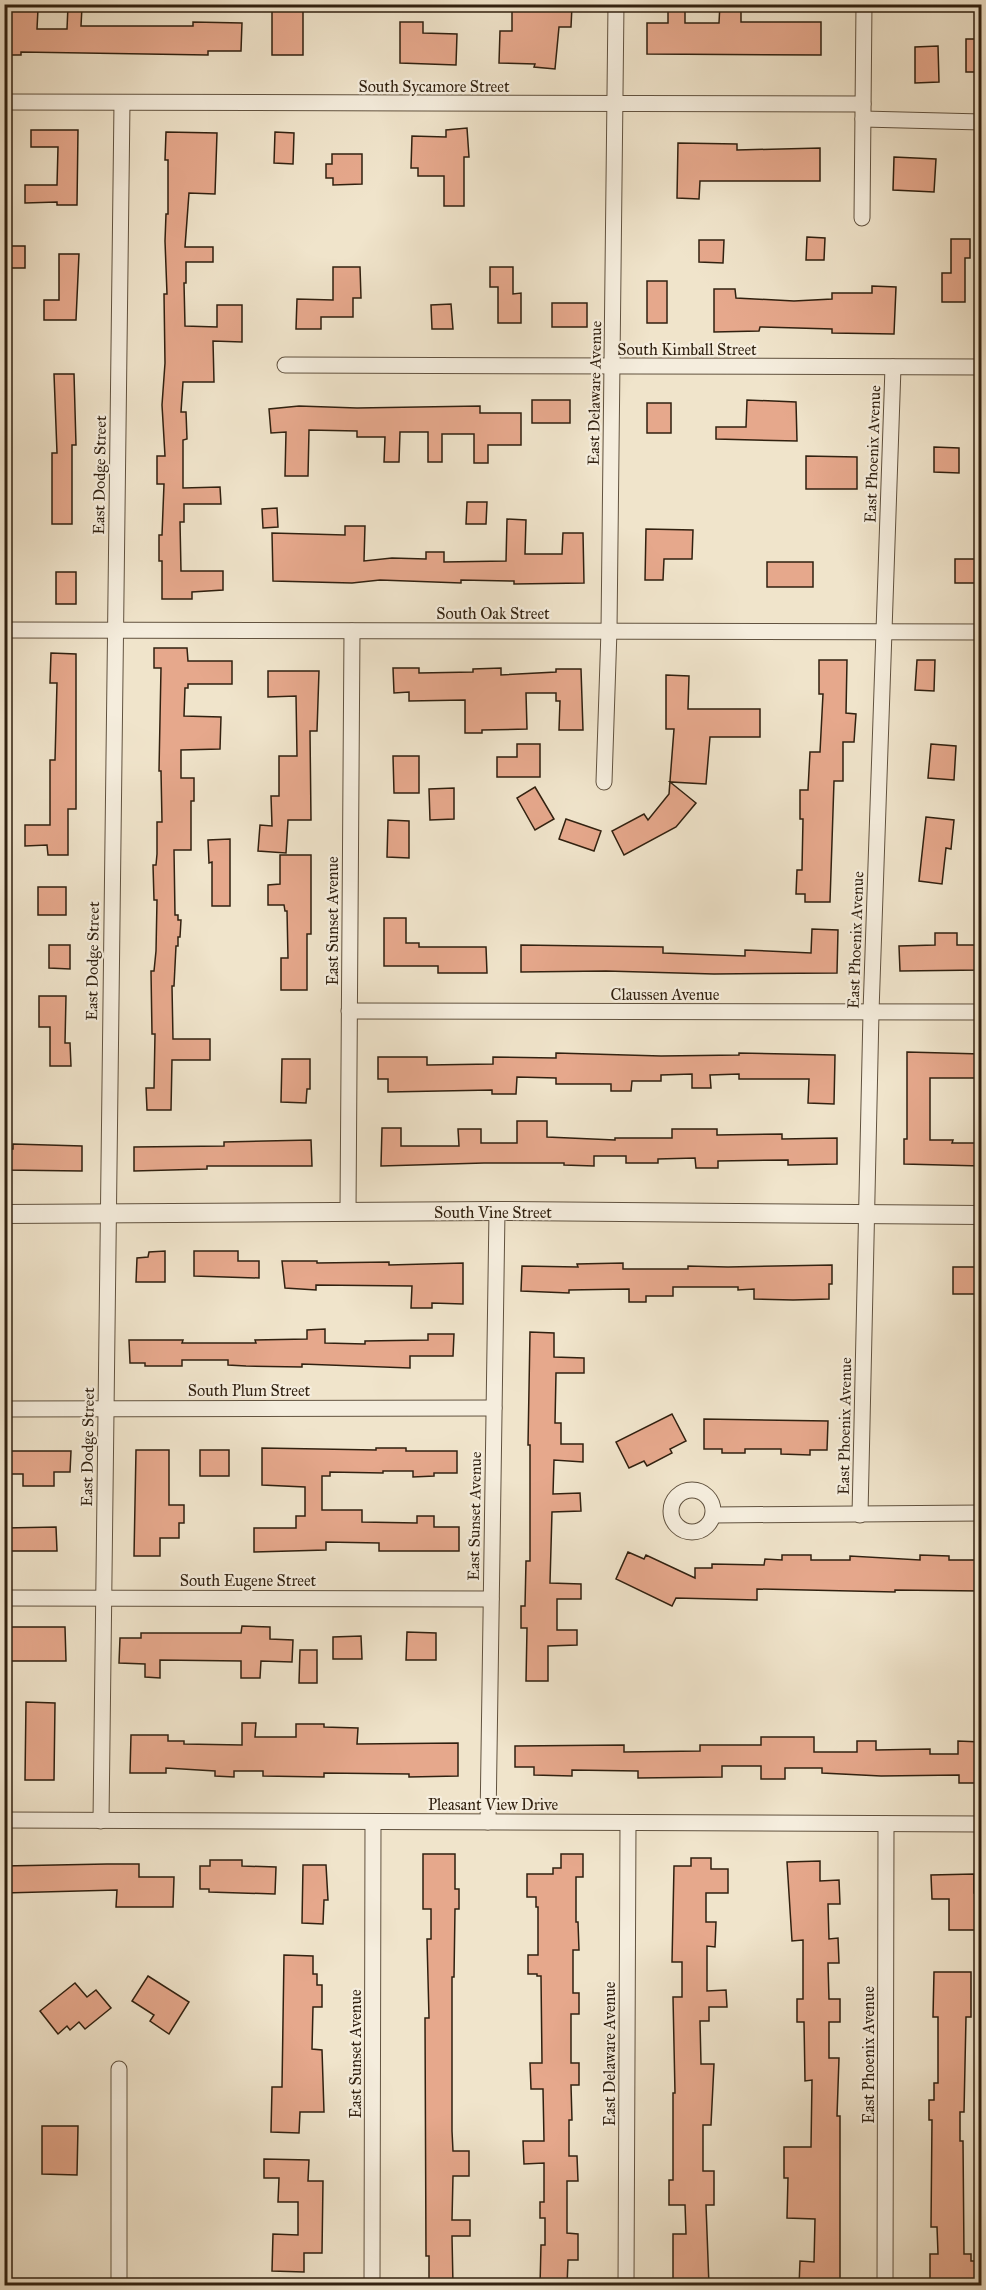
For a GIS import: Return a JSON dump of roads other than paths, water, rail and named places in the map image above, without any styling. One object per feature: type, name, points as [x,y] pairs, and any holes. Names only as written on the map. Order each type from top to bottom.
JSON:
[{"type":"street","name":"East Delaware Avenue","points":[[604,782],[609,630],[616,4]]},
{"type":"street","points":[[862,218],[864,4]]},
{"type":"street","name":"South Sycamore Street","points":[[4,102],[615,104],[863,111],[981,122]]},
{"type":"street","name":"East Dodge Street","points":[[101,1821],[122,103]]},
{"type":"street","name":"South Kimball Street","points":[[285,364],[981,367]]},
{"type":"street","name":"East Phoenix Avenue","points":[[860,1515],[871,1012],[893,367]]},
{"type":"street","name":"South Oak Street","points":[[4,630],[884,630],[981,632]]},
{"type":"street","name":"East Sunset Avenue","points":[[348,1212],[352,631]]},
{"type":"street","name":"Claussen Avenue","points":[[349,1011],[981,1012]]},
{"type":"street","name":"East Sunset Avenue","points":[[488,1822],[497,1211]]},
{"type":"street","name":"South Vine Street","points":[[4,1214],[497,1211],[981,1215]]},
{"type":"street","name":"South Plum Street","points":[[4,1409],[494,1408]]},
{"type":"street","points":[[713,1515],[981,1513]]},
{"type":"street","name":"South Eugene Street","points":[[4,1598],[491,1599]]},
{"type":"street","name":"Pleasant View Drive","points":[[4,1820],[981,1824]]},
{"type":"street","name":"East Sunset Avenue","points":[[372,2286],[373,1822]]},
{"type":"street","name":"East Delaware Avenue","points":[[626,2286],[628,1823]]},
{"type":"street","name":"East Phoenix Avenue","points":[[885,2286],[886,1824]]},
{"type":"street","points":[[119,2069],[119,2286]]}]
